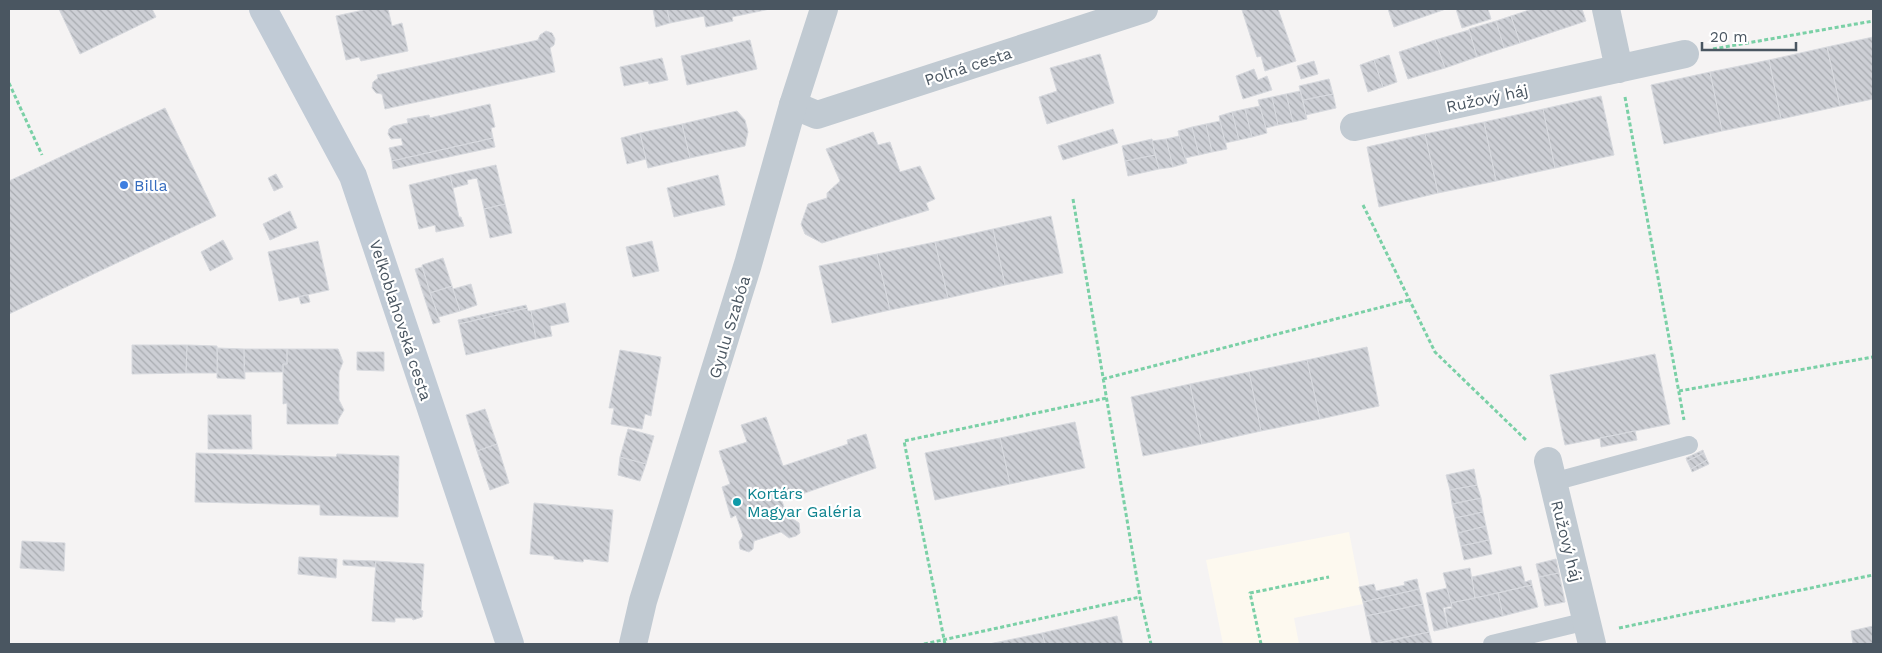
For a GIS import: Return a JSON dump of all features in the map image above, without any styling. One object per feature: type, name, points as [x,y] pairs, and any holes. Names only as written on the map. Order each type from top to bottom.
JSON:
[{"type":"main road","name":"Veľkoblahovská cesta","points":[[263,9],[353,176],[510,644]]},
{"type":"street","name":"Gyulu Szabóa","points":[[633,644],[644,601],[748,264],[793,105],[824,9]]},
{"type":"street","name":"Poľná cesta","points":[[793,105],[818,115],[1144,9]]},
{"type":"street","points":[[1606,9],[1620,70]]},
{"type":"street","name":"Ružový háj","points":[[1354,127],[1620,70],[1685,54]]},
{"type":"street","name":"Ružový háj","points":[[1551,472],[1590,633]]},
{"type":"lane","points":[[1551,472],[1689,445]]},
{"type":"lane","points":[[1492,644],[1590,633]]},
{"type":"path","points":[[1685,54],[1873,21]]},
{"type":"path","points":[[1620,70],[1689,445]]},
{"type":"path","points":[[9,83],[42,155]]},
{"type":"path","points":[[1073,199],[1140,597],[1151,644]]},
{"type":"path","points":[[1363,205],[1435,352],[1551,472]]},
{"type":"path","points":[[1103,379],[1409,300]]},
{"type":"path","points":[[1679,391],[1873,357]]},
{"type":"path","points":[[944,642],[904,441],[1107,398]]},
{"type":"path","points":[[1590,633],[1873,575]]},
{"type":"path","points":[[1260,644],[1250,593],[1329,577]]},
{"type":"path","points":[[924,644],[944,642],[1140,597]]},
{"type":"shaded area","points":[[1349,532],[1363,604],[1294,618],[1299,644],[1223,644],[1206,560]]},
{"type":"building","points":[[59,9],[152,9],[156,17],[80,54]]},
{"type":"building","points":[[368,9],[388,9],[392,26],[402,23],[408,51],[361,61],[359,57],[346,60],[336,16]]},
{"type":"building","points":[[653,9],[667,9],[670,23],[656,27]]},
{"type":"building","points":[[667,9],[770,9],[732,17],[733,21],[706,27],[704,16],[670,23]]},
{"type":"building","points":[[1278,9],[1296,61],[1265,71],[1261,56],[1257,57],[1242,10]]},
{"type":"building","points":[[1388,9],[1446,9],[1394,27]]},
{"type":"building","points":[[1456,9],[1488,9],[1491,19],[1462,28]]},
{"type":"building","points":[[1532,9],[1582,9],[1586,21],[1520,43],[1511,16]]},
{"type":"building","points":[[1511,16],[1520,43],[1504,48],[1496,21]]},
{"type":"building","points":[[1496,21],[1504,48],[1477,57],[1469,29]]},
{"type":"building","points":[[1469,30],[1477,57],[1445,68],[1435,40]]},
{"type":"building","points":[[546,31],[552,33],[555,39],[554,45],[550,48],[555,72],[385,109],[382,94],[376,93],[372,88],[373,82],[378,78],[377,75],[538,40],[540,35]]},
{"type":"building","points":[[1873,37],[1873,99],[1840,106],[1827,47]]},
{"type":"building","points":[[750,40],[757,69],[687,85],[681,56]]},
{"type":"building","points":[[1435,40],[1445,68],[1408,79],[1399,52]]},
{"type":"building","points":[[1827,47],[1840,106],[1781,119],[1769,60]]},
{"type":"building","points":[[1100,54],[1114,103],[1047,124],[1039,97],[1057,91],[1050,68]]},
{"type":"building","points":[[1389,55],[1397,82],[1383,87],[1374,60]]},
{"type":"building","points":[[662,58],[668,80],[649,84],[648,81],[624,86],[620,67]]},
{"type":"building","points":[[1374,60],[1383,87],[1368,92],[1360,65]]},
{"type":"building","points":[[1769,60],[1781,119],[1722,131],[1710,72]]},
{"type":"building","points":[[1314,61],[1318,74],[1301,79],[1297,66]]},
{"type":"building","points":[[1254,69],[1258,80],[1267,76],[1272,90],[1243,99],[1236,76]]},
{"type":"building","points":[[1710,72],[1722,131],[1664,144],[1651,85]]},
{"type":"building","points":[[1329,79],[1333,94],[1303,100],[1299,86]]},
{"type":"building","points":[[1300,91],[1307,119],[1293,122],[1286,94]]},
{"type":"building","points":[[1286,94],[1293,122],[1278,125],[1272,97]]},
{"type":"building","points":[[1333,94],[1336,108],[1306,115],[1303,100]]},
{"type":"building","points":[[1601,96],[1614,155],[1555,168],[1543,109]]},
{"type":"building","points":[[1272,97],[1278,125],[1266,128],[1258,100]]},
{"type":"building","points":[[490,104],[495,127],[491,128],[493,138],[392,161],[389,148],[403,145],[401,138],[391,139],[388,134],[389,129],[393,126],[408,123],[407,119],[429,115],[430,118]]},
{"type":"building","points":[[1260,106],[1267,133],[1252,137],[1245,109]]},
{"type":"building","points":[[165,108],[216,216],[9,314],[9,181]]},
{"type":"building","points":[[1245,109],[1252,137],[1239,140],[1232,112]]},
{"type":"building","points":[[1543,109],[1555,168],[1496,181],[1484,122]]},
{"type":"building","points":[[737,111],[745,120],[748,132],[745,146],[690,158],[682,124]]},
{"type":"building","points":[[1232,112],[1239,140],[1225,143],[1219,116]]},
{"type":"building","points":[[1220,121],[1227,149],[1212,152],[1206,124]]},
{"type":"building","points":[[1484,122],[1496,181],[1438,193],[1425,134]]},
{"type":"building","points":[[682,124],[690,158],[648,168],[640,133]]},
{"type":"building","points":[[1206,124],[1212,152],[1199,155],[1192,127]]},
{"type":"building","points":[[1192,127],[1199,155],[1185,158],[1178,131]]},
{"type":"building","points":[[1113,129],[1118,143],[1063,160],[1058,146]]},
{"type":"building","points":[[873,132],[878,145],[890,142],[900,172],[920,166],[935,199],[926,203],[929,210],[822,243],[805,234],[801,224],[808,204],[827,198],[827,193],[840,181],[826,149]]},
{"type":"building","points":[[640,133],[646,159],[627,164],[621,138]]},
{"type":"building","points":[[1425,134],[1438,193],[1379,207],[1367,147]]},
{"type":"building","points":[[1179,136],[1187,163],[1173,167],[1166,139]]},
{"type":"building","points":[[493,138],[495,147],[393,169],[392,161]]},
{"type":"building","points":[[1152,139],[1155,155],[1125,161],[1122,146]]},
{"type":"building","points":[[1166,139],[1173,167],[1159,169],[1152,141]]},
{"type":"building","points":[[1155,155],[1159,169],[1128,176],[1125,161]]},
{"type":"building","points":[[496,165],[505,204],[484,209],[477,178],[467,180],[468,184],[453,188],[450,175]]},
{"type":"building","points":[[276,174],[283,187],[274,191],[268,178]]},
{"type":"building","points":[[450,175],[459,217],[461,217],[464,226],[436,232],[435,225],[419,229],[409,185]]},
{"type":"building","points":[[718,175],[725,205],[674,217],[667,188]]},
{"type":"building","points":[[505,204],[512,233],[490,238],[484,209]]},
{"type":"building","points":[[290,211],[297,228],[270,240],[263,224]]},
{"type":"building","points":[[1051,216],[1063,273],[1005,285],[993,229]]},
{"type":"building","points":[[993,229],[1005,285],[948,298],[935,242]]},
{"type":"building","points":[[223,240],[233,259],[210,271],[201,252]]},
{"type":"building","points":[[318,241],[329,290],[279,301],[268,252]]},
{"type":"building","points":[[652,241],[659,271],[633,277],[626,247]]},
{"type":"building","points":[[935,242],[948,298],[890,310],[877,254]]},
{"type":"building","points":[[877,254],[890,310],[832,323],[819,266]]},
{"type":"building","points":[[443,258],[452,286],[430,293],[422,265]]},
{"type":"building","points":[[422,267],[440,322],[433,324],[415,269]]},
{"type":"building","points":[[471,284],[477,305],[460,311],[453,289]]},
{"type":"building","points":[[452,286],[460,311],[439,317],[430,293]]},
{"type":"building","points":[[308,295],[310,302],[301,304],[299,297]]},
{"type":"building","points":[[565,303],[569,322],[550,326],[552,336],[536,339],[531,311]]},
{"type":"building","points":[[526,305],[527,308],[459,324],[458,320]]},
{"type":"building","points":[[527,308],[528,311],[531,311],[536,339],[466,355],[459,324]]},
{"type":"building","points":[[132,345],[187,345],[186,373],[132,374]]},
{"type":"building","points":[[187,345],[217,346],[218,373],[186,373]]},
{"type":"building","points":[[1367,347],[1379,406],[1320,419],[1307,360]]},
{"type":"building","points":[[217,348],[244,349],[245,379],[217,378]]},
{"type":"building","points":[[244,349],[287,349],[287,364],[283,364],[283,372],[244,372]]},
{"type":"building","points":[[287,349],[338,349],[343,362],[339,372],[339,400],[344,410],[338,420],[338,424],[287,424],[287,403],[283,404],[283,364],[287,364]]},
{"type":"building","points":[[620,350],[661,357],[651,416],[645,414],[642,429],[611,424],[614,408],[609,408]]},
{"type":"building","points":[[357,352],[384,352],[384,371],[357,370]]},
{"type":"building","points":[[1655,354],[1670,424],[1565,445],[1550,375]]},
{"type":"building","points":[[1307,360],[1320,419],[1261,431],[1249,372]]},
{"type":"building","points":[[1249,372],[1261,431],[1202,444],[1190,384]]},
{"type":"building","points":[[1190,384],[1202,444],[1143,456],[1131,397]]},
{"type":"building","points":[[485,409],[497,444],[477,451],[466,415]]},
{"type":"building","points":[[208,415],[251,415],[252,449],[208,449]]},
{"type":"building","points":[[766,417],[783,466],[848,444],[847,440],[866,434],[876,468],[782,501],[788,519],[793,519],[799,523],[800,533],[789,538],[781,532],[754,541],[753,549],[749,552],[740,549],[739,542],[743,536],[736,515],[731,518],[722,487],[730,484],[719,451],[747,442],[741,425]]},
{"type":"building","points":[[1075,422],[1085,468],[1010,484],[1000,438]]},
{"type":"building","points":[[628,429],[654,436],[646,464],[620,457]]},
{"type":"building","points":[[1635,431],[1637,440],[1601,447],[1600,438]]},
{"type":"building","points":[[1000,438],[1010,484],[935,500],[925,453]]},
{"type":"building","points":[[497,444],[509,483],[490,490],[477,451]]},
{"type":"building","points":[[1703,450],[1704,453],[1687,461],[1686,458]]},
{"type":"building","points":[[196,453],[336,457],[337,454],[399,456],[398,517],[320,515],[320,505],[195,502]]},
{"type":"building","points":[[1704,453],[1707,460],[1691,469],[1687,461]]},
{"type":"building","points":[[620,457],[646,464],[640,481],[618,475]]},
{"type":"building","points":[[1707,460],[1709,464],[1692,472],[1691,469]]},
{"type":"building","points":[[1474,469],[1477,485],[1450,490],[1446,475]]},
{"type":"building","points":[[1477,485],[1481,498],[1452,504],[1450,490]]},
{"type":"building","points":[[1481,498],[1483,512],[1455,518],[1452,504]]},
{"type":"building","points":[[534,503],[613,510],[608,562],[584,559],[583,562],[554,559],[554,556],[530,554]]},
{"type":"building","points":[[1483,512],[1486,526],[1458,533],[1455,518]]},
{"type":"building","points":[[1486,526],[1489,540],[1461,546],[1458,533]]},
{"type":"building","points":[[1489,540],[1492,554],[1464,560],[1461,546]]},
{"type":"building","points":[[22,541],[65,543],[64,571],[20,568]]},
{"type":"building","points":[[299,557],[337,559],[336,578],[298,574]]},
{"type":"building","points":[[1556,559],[1559,573],[1539,577],[1536,564]]},
{"type":"building","points":[[343,560],[376,561],[375,567],[343,565]]},
{"type":"building","points":[[376,561],[424,564],[422,617],[413,620],[412,618],[395,618],[395,622],[372,621]]},
{"type":"building","points":[[1521,566],[1525,582],[1531,580],[1532,585],[1475,598],[1472,577]]},
{"type":"building","points":[[1470,568],[1475,598],[1451,603],[1443,573]]},
{"type":"building","points":[[1559,573],[1565,602],[1545,606],[1539,577]]},
{"type":"building","points":[[1417,579],[1419,589],[1363,602],[1359,587],[1374,584],[1376,591],[1405,585],[1404,582]]},
{"type":"building","points":[[1532,585],[1538,607],[1503,616],[1498,593]]},
{"type":"building","points":[[1447,588],[1452,606],[1443,608],[1448,628],[1434,631],[1426,593]]},
{"type":"building","points":[[1419,589],[1423,604],[1366,616],[1363,602]]},
{"type":"building","points":[[1498,593],[1503,616],[1448,628],[1445,609],[1452,608],[1451,603]]},
{"type":"building","points":[[1423,604],[1429,632],[1372,644],[1366,616]]},
{"type":"building","points":[[1117,616],[1123,644],[1045,644],[1042,633]]},
{"type":"building","points":[[1873,626],[1873,644],[1853,644],[1851,631]]},
{"type":"building","points":[[1429,632],[1432,643],[1378,644]]},
{"type":"building","points":[[1042,633],[1045,644],[989,644]]},
{"type":"place","name":"Billa","points":[[124,185]]},
{"type":"place","name":"Kortárs Magyar Galéria","points":[[737,502]]}]
